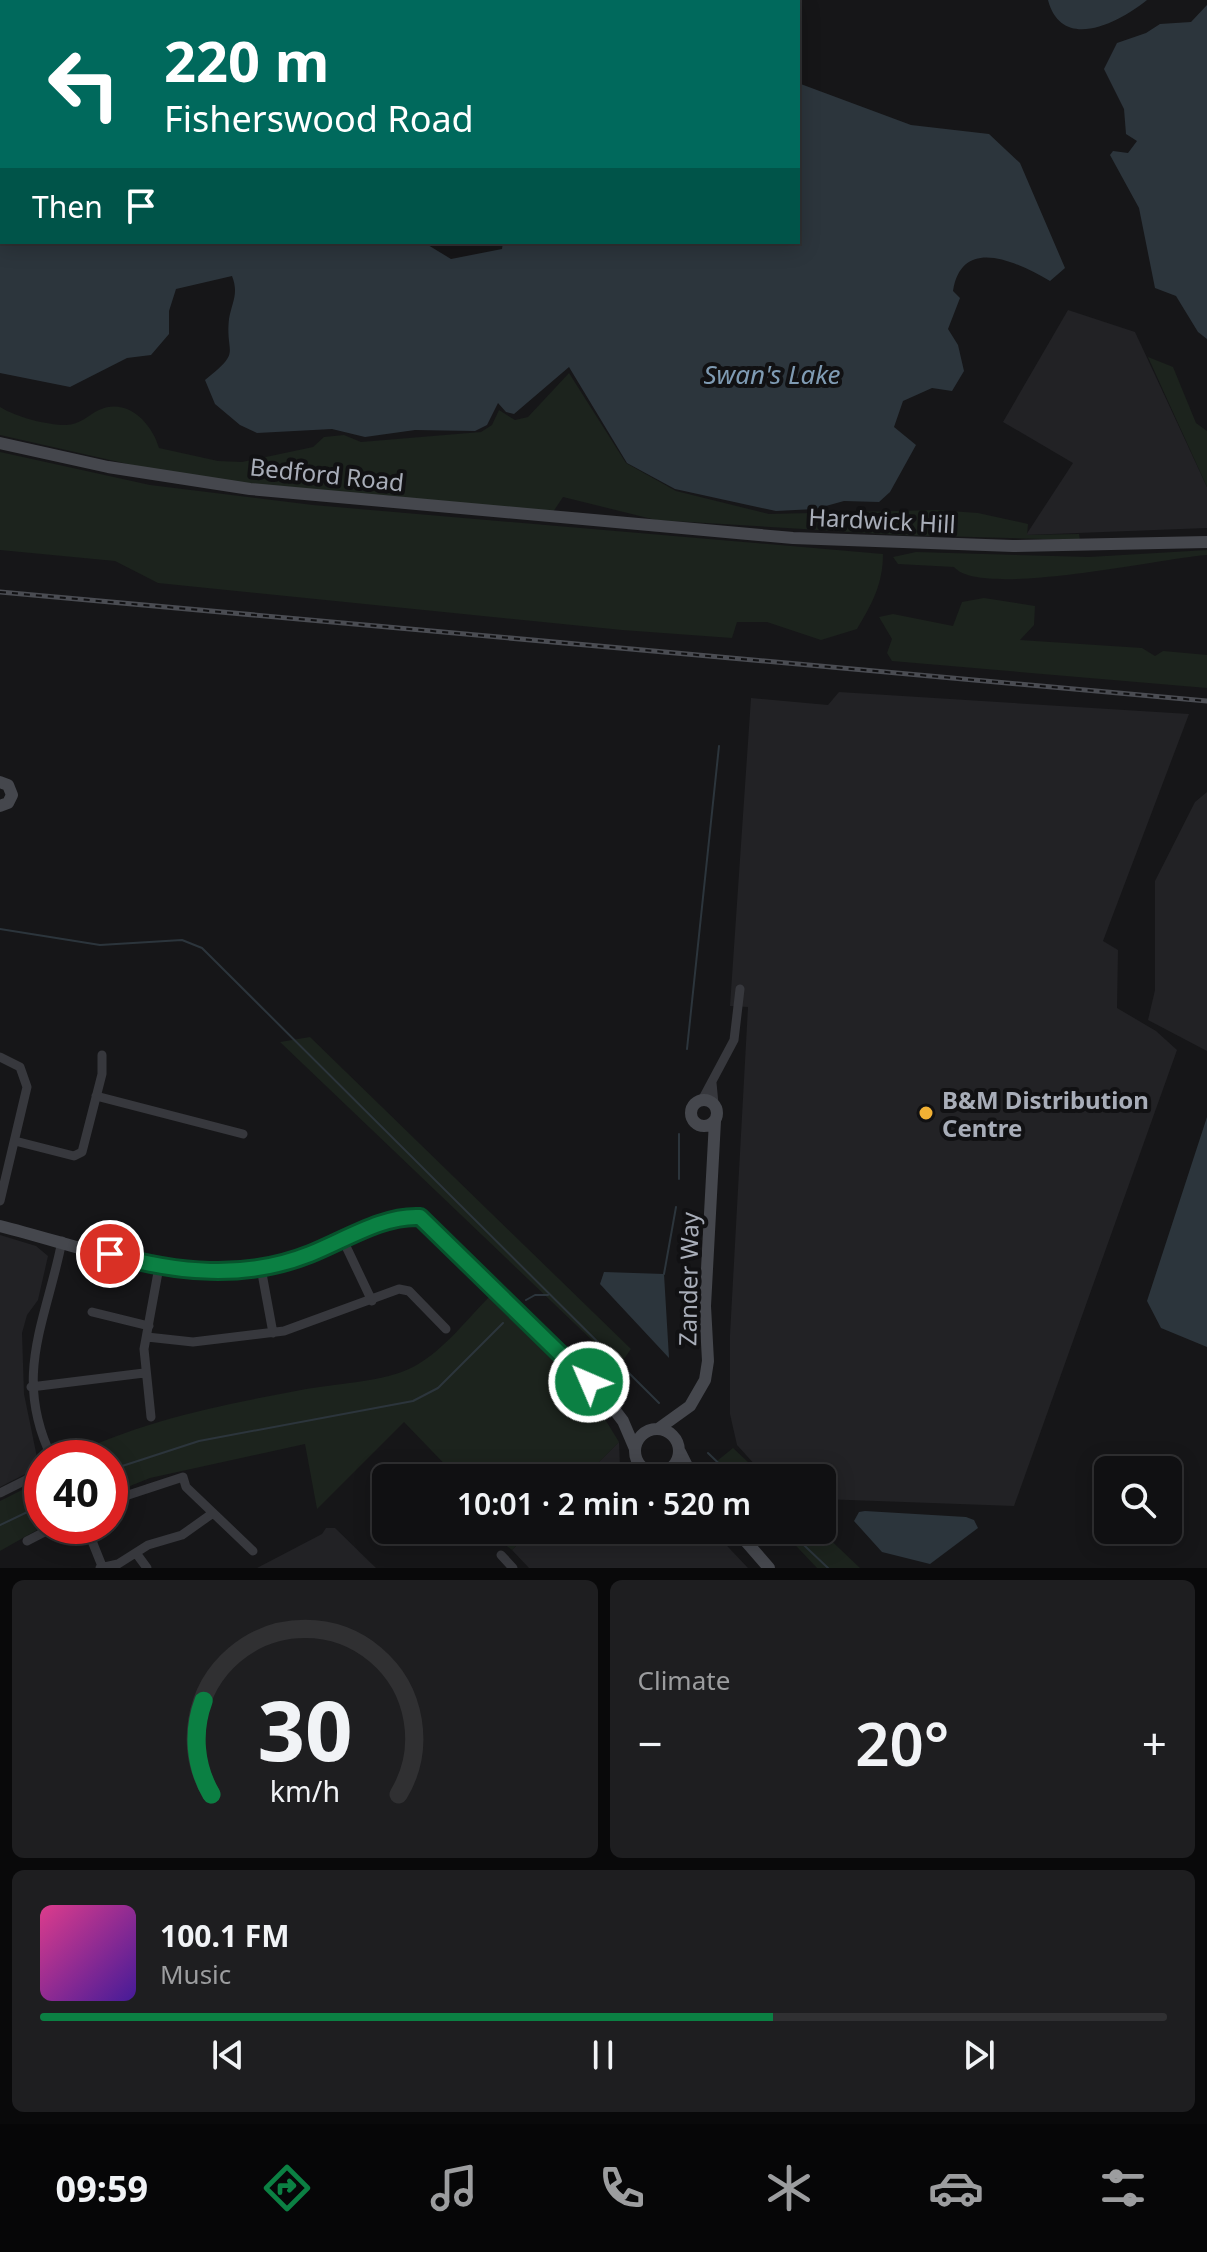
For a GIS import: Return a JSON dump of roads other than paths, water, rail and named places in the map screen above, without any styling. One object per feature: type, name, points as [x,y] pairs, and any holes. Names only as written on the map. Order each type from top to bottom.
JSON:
[{"type":"street","name":"Bedford Road","points":[[0,443],[108,467],[223,486],[653,526]]},
{"type":"street","name":"Hardwick Hill","points":[[653,526],[902,544],[1207,542]]},
{"type":"street","points":[[0,782],[8,785],[12,795],[8,803],[0,806]]},
{"type":"street","points":[[699,1127],[715,1121],[717,1113],[708,1102],[711,1079],[734,1040],[740,989]]},
{"type":"street","points":[[15,1140],[74,1156],[82,1152],[96,1096],[102,1055]]},
{"type":"street","points":[[0,1057],[14,1062],[26,1079],[0,1201]]},
{"type":"street","points":[[96,1096],[243,1134]]},
{"type":"street","points":[[708,1102],[694,1104],[690,1112],[714,1149]]},
{"type":"street","name":"Zander Way","points":[[678,1446],[690,1406],[698,1398],[708,1361],[705,1306],[715,1121]]},
{"type":"street","points":[[0,1226],[159,1267],[229,1272],[261,1268],[401,1216],[420,1217],[554,1346],[623,1421],[640,1464]]},
{"type":"street","points":[[343,1240],[372,1301]]},
{"type":"street","points":[[43,1440],[31,1387],[36,1339],[62,1241]]},
{"type":"street","points":[[151,1417],[144,1373],[159,1267]]},
{"type":"street","points":[[261,1268],[273,1333]]},
{"type":"street","points":[[147,1337],[193,1342],[273,1333],[372,1301],[399,1289],[409,1291],[446,1329]]},
{"type":"street","points":[[92,1312],[149,1326]]},
{"type":"street","points":[[31,1387],[144,1373]]},
{"type":"street","points":[[635,1449],[639,1438],[690,1406]]},
{"type":"street","points":[[623,1421],[653,1430],[678,1446],[686,1464]]},
{"type":"street","points":[[675,1464],[678,1446]]},
{"type":"street","points":[[128,1494],[183,1477],[186,1487],[253,1551]]},
{"type":"street","points":[[0,1493],[24,1481]]},
{"type":"street","points":[[93,1544],[101,1567],[118,1564],[148,1545],[194,1530],[213,1513]]},
{"type":"street","points":[[748,1544],[769,1568]]},
{"type":"street","points":[[136,1553],[147,1568]]},
{"type":"street","points":[[501,1555],[513,1568]]},
{"type":"water","points":[[1048,0],[1147,0],[1108,24],[1078,29],[1066,25],[1055,16]]},
{"type":"water","points":[[1207,5],[1207,339],[1198,332],[1176,296],[1155,288],[1139,208],[1110,155],[1113,151],[1128,153],[1137,141],[1126,134],[1124,109],[1104,69],[1117,43],[1146,33],[1160,24],[1191,22]]},
{"type":"water","name":"Swan's Lake","points":[[800,84],[911,125],[989,134],[1020,163],[1065,268],[1050,281],[1007,261],[979,258],[967,263],[958,274],[953,291],[960,298],[948,329],[958,345],[964,371],[952,391],[932,388],[903,401],[894,427],[916,445],[890,492],[879,502],[844,501],[815,509],[776,511],[675,489],[627,463],[569,367],[514,414],[506,412],[498,403],[487,425],[475,431],[415,430],[365,437],[332,429],[257,433],[240,425],[215,404],[205,380],[224,363],[230,352],[229,319],[235,293],[232,276],[176,289],[169,311],[169,334],[151,355],[127,358],[70,387],[0,373],[0,244],[426,244],[451,259],[502,249],[503,244],[800,244]]},
{"type":"water","points":[[1207,1117],[1207,1347],[1161,1328],[1147,1301]]},
{"type":"water","points":[[604,1272],[664,1274],[669,1358],[600,1284]]},
{"type":"water","points":[[859,1512],[966,1517],[974,1520],[978,1528],[930,1564],[882,1552],[854,1521]]},
{"type":"waterway","points":[[687,1049],[719,746]]},
{"type":"waterway","points":[[0,929],[100,945],[182,940],[202,948],[659,1403]]},
{"type":"waterway","points":[[679,1134],[679,1179]]},
{"type":"waterway","points":[[664,1274],[676,1207]]},
{"type":"waterway","points":[[526,1300],[535,1295],[548,1295]]},
{"type":"waterway","points":[[128,1464],[199,1441],[413,1401],[438,1388],[503,1323]]},
{"type":"waterway","points":[[708,1453],[719,1464]]},
{"type":"waterway","points":[[0,1525],[24,1514]]},
{"type":"waterway","points":[[803,1544],[828,1568]]},
{"type":"railway","points":[[0,592],[1207,701]]},
{"type":"place","name":"B&M Distribution Centre","points":[[926,1113]]}]
